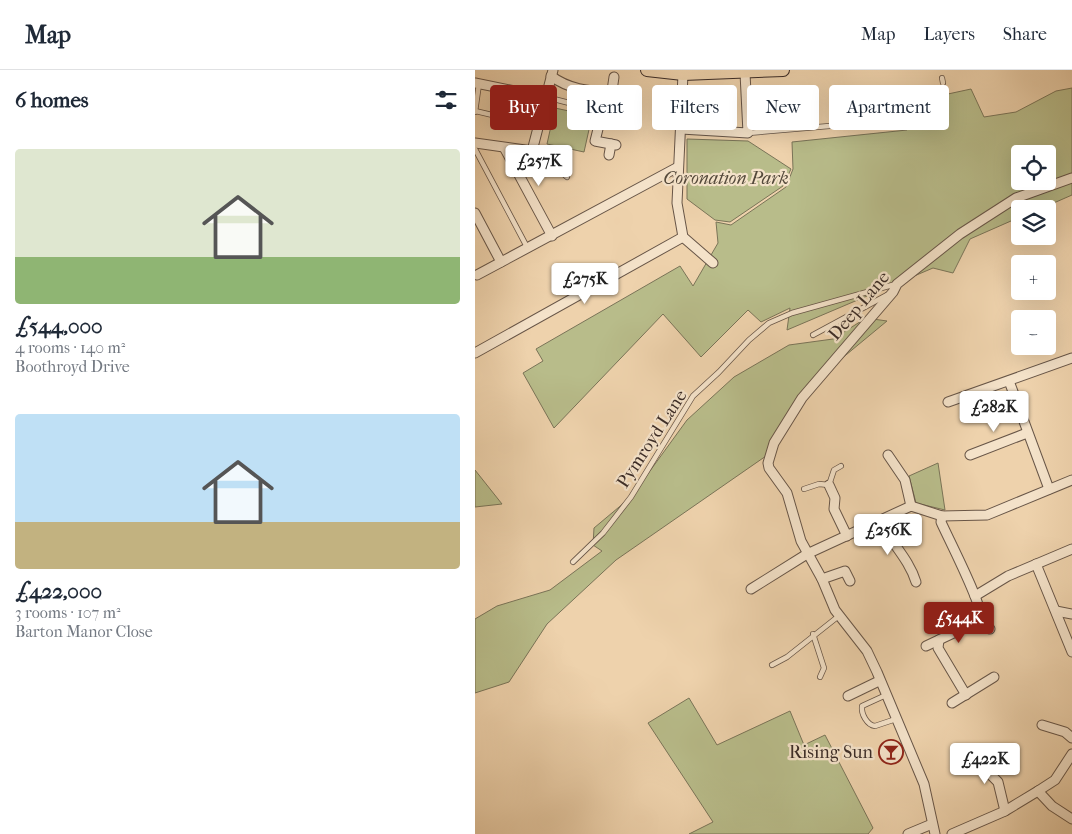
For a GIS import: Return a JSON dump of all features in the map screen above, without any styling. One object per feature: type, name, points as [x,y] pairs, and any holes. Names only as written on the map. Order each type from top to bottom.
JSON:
[{"type":"main road","points":[[647,70],[683,74],[783,70]]},
{"type":"street","points":[[550,72],[562,84],[567,85]]},
{"type":"street","points":[[547,85],[550,72]]},
{"type":"street","points":[[698,130],[749,133],[746,72]]},
{"type":"street","points":[[683,74],[683,85]]},
{"type":"street","points":[[613,85],[614,77]]},
{"type":"street","points":[[477,83],[490,86]]},
{"type":"street","points":[[475,143],[530,152],[534,149],[538,130]]},
{"type":"street","points":[[598,130],[595,141],[614,145],[609,156]]},
{"type":"street","points":[[681,130],[677,203],[683,237],[713,263]]},
{"type":"street","points":[[505,149],[552,236]]},
{"type":"street","points":[[477,276],[678,167]]},
{"type":"street","name":"Deep Lane","points":[[807,554],[801,541],[787,493],[769,468],[769,458],[774,443],[803,398],[895,288],[960,234],[1016,198],[1072,178]]},
{"type":"street","points":[[475,213],[501,262]]},
{"type":"street","points":[[475,353],[683,237]]},
{"type":"street","points":[[947,402],[1071,362]]},
{"type":"street","points":[[1009,381],[1049,489]]},
{"type":"street","points":[[970,455],[1027,433]]},
{"type":"street","points":[[888,455],[905,480],[911,506]]},
{"type":"street","points":[[751,589],[807,554],[911,506],[942,516],[987,515],[1072,480]]},
{"type":"street","points":[[829,484],[835,498],[834,509],[847,536]]},
{"type":"street","points":[[942,516],[941,522],[975,596],[982,615],[981,620]]},
{"type":"street","points":[[880,521],[911,567],[916,582]]},
{"type":"street","points":[[975,596],[1008,576],[1072,549]]},
{"type":"street","points":[[807,554],[840,616],[867,651],[924,784],[935,834]]},
{"type":"street","points":[[1036,564],[1072,652]]},
{"type":"street","points":[[822,579],[845,571],[850,581]]},
{"type":"street","points":[[1056,611],[1072,614]]},
{"type":"street","points":[[981,620],[990,629]]},
{"type":"street","points":[[926,646],[981,620]]},
{"type":"street","points":[[939,640],[938,648],[966,695]]},
{"type":"street","points":[[952,703],[994,677]]},
{"type":"street","points":[[848,696],[879,681]]},
{"type":"street","points":[[1042,724],[1065,732],[1072,738]]},
{"type":"street","points":[[951,834],[1005,811],[1055,780],[1072,754]]},
{"type":"street","points":[[981,755],[987,771],[998,782],[1005,811]]},
{"type":"street","points":[[1038,791],[1051,806],[1072,819]]},
{"type":"street","points":[[908,834],[932,824]]},
{"type":"lane","points":[[477,83],[475,112],[490,115]]},
{"type":"lane","points":[[749,133],[829,126]]},
{"type":"lane","points":[[475,149],[528,248]]},
{"type":"lane","points":[[534,149],[567,177]]},
{"type":"lane","points":[[813,336],[895,288]]},
{"type":"lane","name":"Pymroyd Lane","points":[[573,562],[603,533],[631,497],[693,396],[749,340],[769,323],[791,313],[895,288]]},
{"type":"lane","points":[[804,489],[819,484],[829,484],[834,470],[841,466]]},
{"type":"lane","points":[[773,665],[787,657],[813,634],[840,616]]},
{"type":"lane","points":[[813,634],[824,668],[820,677]]},
{"type":"lane","points":[[886,695],[862,706],[862,713],[868,723],[875,726],[897,718]]},
{"type":"green space","points":[[1072,88],[1072,195],[1056,202],[1056,200],[1011,200],[1011,221],[970,239],[953,273],[933,268],[787,330],[790,308],[761,322],[748,310],[701,357],[663,314],[554,428],[523,373],[543,361],[536,349],[680,266],[693,286],[718,243],[716,222],[731,225],[786,187],[793,169],[792,142],[907,130],[949,130],[949,94],[971,89],[984,117],[1016,112],[1056,91]]},
{"type":"green space","points":[[557,108],[567,111],[567,130],[589,130],[584,152],[547,144],[550,130],[557,130]]},
{"type":"green space","name":"Coronation Park","points":[[687,139],[748,141],[791,169],[783,186],[730,222],[715,220],[687,199]]},
{"type":"green space","points":[[866,318],[887,321],[806,388],[766,456],[616,560],[547,624],[509,682],[475,693],[475,619],[497,606],[550,590],[602,551],[593,545],[594,528],[631,497],[687,420],[734,377],[789,345],[833,339]]},
{"type":"green space","points":[[938,463],[945,510],[916,503],[909,476]]},
{"type":"green space","points":[[475,470],[502,504],[475,507]]},
{"type":"green space","points":[[689,698],[717,745],[790,711],[804,745],[825,735],[873,828],[868,834],[689,834],[713,822],[648,723]]},
{"type":"place","name":"Rising Sun","points":[[891,752]]}]
